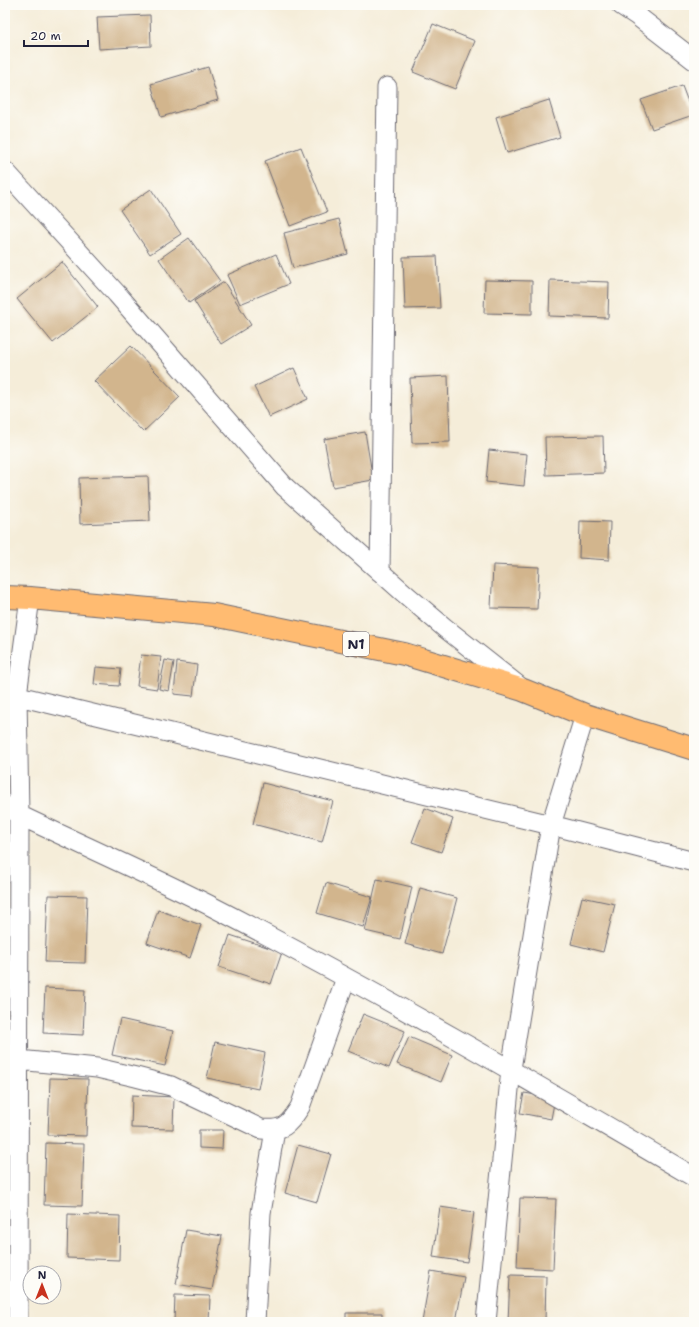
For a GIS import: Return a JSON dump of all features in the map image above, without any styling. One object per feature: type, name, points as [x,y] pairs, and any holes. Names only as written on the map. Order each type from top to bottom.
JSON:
[{"type":"main road","name":"N1","points":[[5,597],[214,615],[404,654],[523,690],[585,715],[694,749]]},
{"type":"street","points":[[620,5],[636,15],[694,60]]},
{"type":"street","points":[[380,572],[387,87]]},
{"type":"street","points":[[5,171],[117,294],[285,487],[445,628],[523,690]]},
{"type":"street","points":[[18,1322],[12,1061],[11,694],[30,598]]},
{"type":"street","points":[[11,694],[551,825],[694,862]]},
{"type":"street","points":[[486,1322],[511,1069],[551,825],[585,715]]},
{"type":"street","points":[[12,811],[206,904],[346,978],[511,1069],[694,1177]]},
{"type":"street","points":[[12,1061],[97,1068],[170,1086],[260,1129],[275,1130],[286,1125],[300,1107],[346,978]]},
{"type":"street","points":[[255,1322],[260,1213],[275,1130]]},
{"type":"building","points":[[150,15],[151,46],[99,49],[97,17]]},
{"type":"building","points":[[433,24],[475,41],[455,89],[413,72]]},
{"type":"building","points":[[208,67],[218,100],[161,117],[151,84]]},
{"type":"building","points":[[682,86],[693,115],[652,129],[641,100]]},
{"type":"building","points":[[549,100],[560,137],[507,153],[496,117]]},
{"type":"building","points":[[301,147],[327,212],[290,226],[265,161]]},
{"type":"building","points":[[151,189],[181,234],[150,254],[120,210]]},
{"type":"building","points":[[339,219],[348,254],[293,268],[284,233]]},
{"type":"building","points":[[189,238],[220,281],[189,303],[159,259]]},
{"type":"building","points":[[276,254],[289,284],[240,304],[227,275]]},
{"type":"building","points":[[437,256],[440,308],[405,309],[403,257]]},
{"type":"building","points":[[62,262],[98,307],[53,343],[17,299]]},
{"type":"building","points":[[485,280],[532,281],[532,314],[484,313]]},
{"type":"building","points":[[550,280],[609,282],[608,318],[549,316]]},
{"type":"building","points":[[224,282],[251,325],[221,344],[194,301]]},
{"type":"building","points":[[131,346],[180,397],[143,432],[94,381]]},
{"type":"building","points":[[294,368],[308,399],[269,417],[254,387]]},
{"type":"building","points":[[448,376],[450,442],[412,443],[410,378]]},
{"type":"building","points":[[365,432],[373,480],[333,487],[324,439]]},
{"type":"building","points":[[603,436],[604,473],[546,475],[545,437]]},
{"type":"building","points":[[489,450],[527,454],[524,486],[486,482]]},
{"type":"building","points":[[148,476],[150,521],[80,524],[79,478]]},
{"type":"building","points":[[580,521],[610,522],[609,560],[579,558]]},
{"type":"building","points":[[493,565],[539,567],[537,609],[491,608]]},
{"type":"building","points":[[141,655],[161,657],[157,689],[137,686]]},
{"type":"building","points":[[165,660],[174,662],[169,691],[159,689]]},
{"type":"building","points":[[177,662],[197,665],[193,696],[174,694]]},
{"type":"building","points":[[96,667],[121,669],[119,686],[94,684]]},
{"type":"building","points":[[263,783],[333,801],[322,842],[253,824]]},
{"type":"building","points":[[425,808],[453,819],[441,852],[412,842]]},
{"type":"building","points":[[377,879],[412,887],[400,939],[365,931]]},
{"type":"building","points":[[326,883],[372,897],[363,927],[317,913]]},
{"type":"building","points":[[420,888],[457,898],[442,954],[405,944]]},
{"type":"building","points":[[48,895],[87,896],[85,963],[45,962]]},
{"type":"building","points":[[582,897],[615,904],[603,952],[571,944]]},
{"type":"building","points":[[158,910],[201,925],[190,958],[147,943]]},
{"type":"building","points":[[230,935],[282,952],[271,984],[219,967]]},
{"type":"building","points":[[45,988],[85,990],[83,1035],[43,1033]]},
{"type":"building","points":[[363,1014],[405,1031],[389,1068],[348,1051]]},
{"type":"building","points":[[120,1019],[173,1031],[165,1066],[112,1055]]},
{"type":"building","points":[[409,1037],[452,1055],[441,1082],[397,1064]]},
{"type":"building","points":[[215,1042],[265,1053],[258,1089],[207,1078]]},
{"type":"building","points":[[50,1078],[88,1079],[86,1136],[48,1135]]},
{"type":"building","points":[[524,1093],[555,1098],[551,1119],[520,1113]]},
{"type":"building","points":[[132,1095],[174,1097],[173,1129],[131,1128]]},
{"type":"building","points":[[199,1130],[223,1130],[222,1149],[199,1148]]},
{"type":"building","points":[[46,1143],[84,1144],[82,1206],[44,1205]]},
{"type":"building","points":[[298,1145],[331,1154],[317,1202],[285,1193]]},
{"type":"building","points":[[520,1198],[556,1199],[553,1269],[517,1267]]},
{"type":"building","points":[[440,1207],[474,1212],[467,1262],[433,1257]]},
{"type":"building","points":[[68,1214],[120,1216],[119,1260],[67,1258]]},
{"type":"building","points":[[186,1230],[222,1236],[212,1290],[176,1284]]},
{"type":"building","points":[[431,1271],[464,1277],[456,1322],[422,1322]]},
{"type":"building","points":[[510,1275],[546,1276],[545,1322],[508,1322]]},
{"type":"building","points":[[175,1295],[210,1296],[209,1322],[174,1322]]},
{"type":"building","points":[[346,1313],[382,1313],[382,1322],[346,1322]]}]
